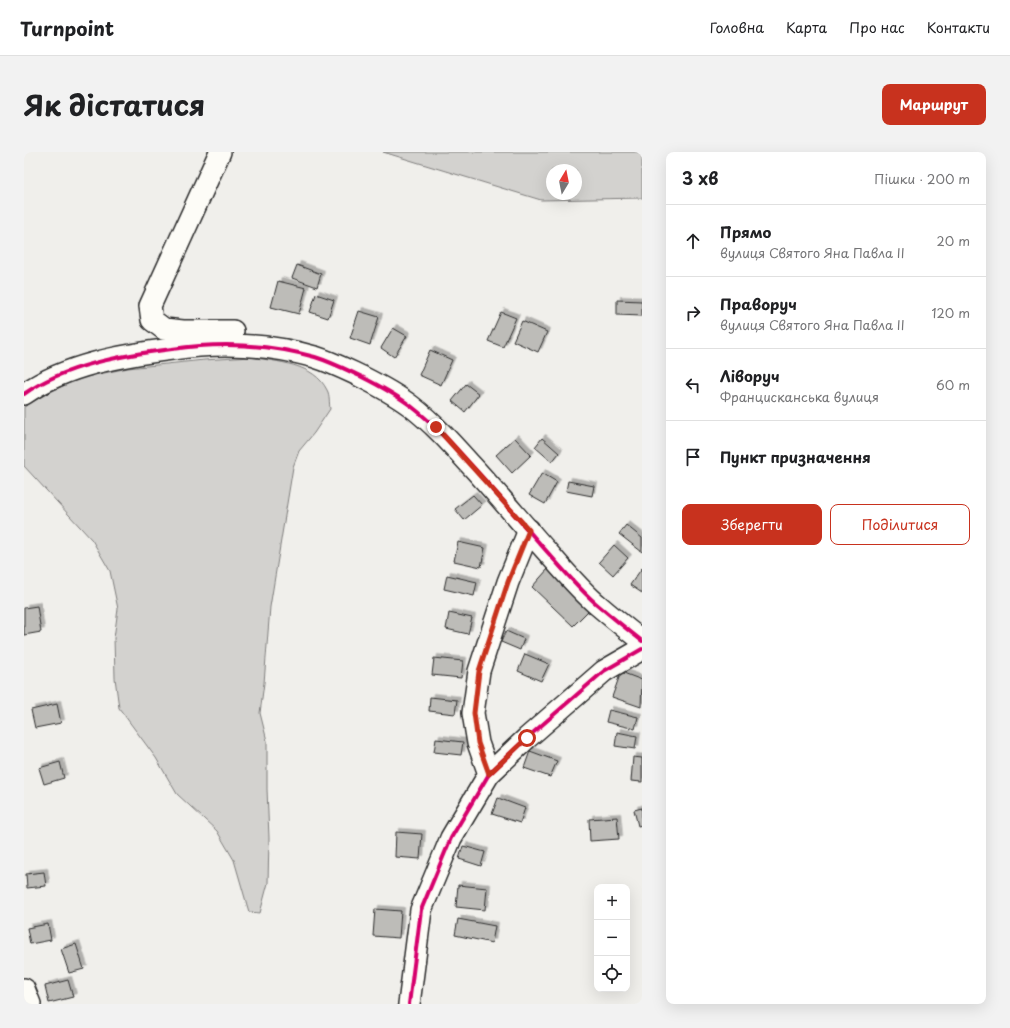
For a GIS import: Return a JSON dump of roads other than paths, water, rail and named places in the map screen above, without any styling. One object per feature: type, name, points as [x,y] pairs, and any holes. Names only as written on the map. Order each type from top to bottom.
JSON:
[{"type":"street","points":[[220,152],[150,306],[152,320],[164,329],[183,332],[246,331],[287,351]]},
{"type":"street","points":[[24,394],[47,381],[70,371],[108,360],[181,347],[223,345],[255,346],[316,357],[379,386],[410,405],[436,427],[529,530],[551,557],[597,605],[642,641]]},
{"type":"street","points":[[489,774],[478,743],[474,713],[479,671],[508,582],[529,530]]},
{"type":"street","points":[[409,1004],[421,910],[451,838],[489,774],[527,738],[604,671],[642,648]]},
{"type":"street","points":[[24,989],[30,1004]]}]
